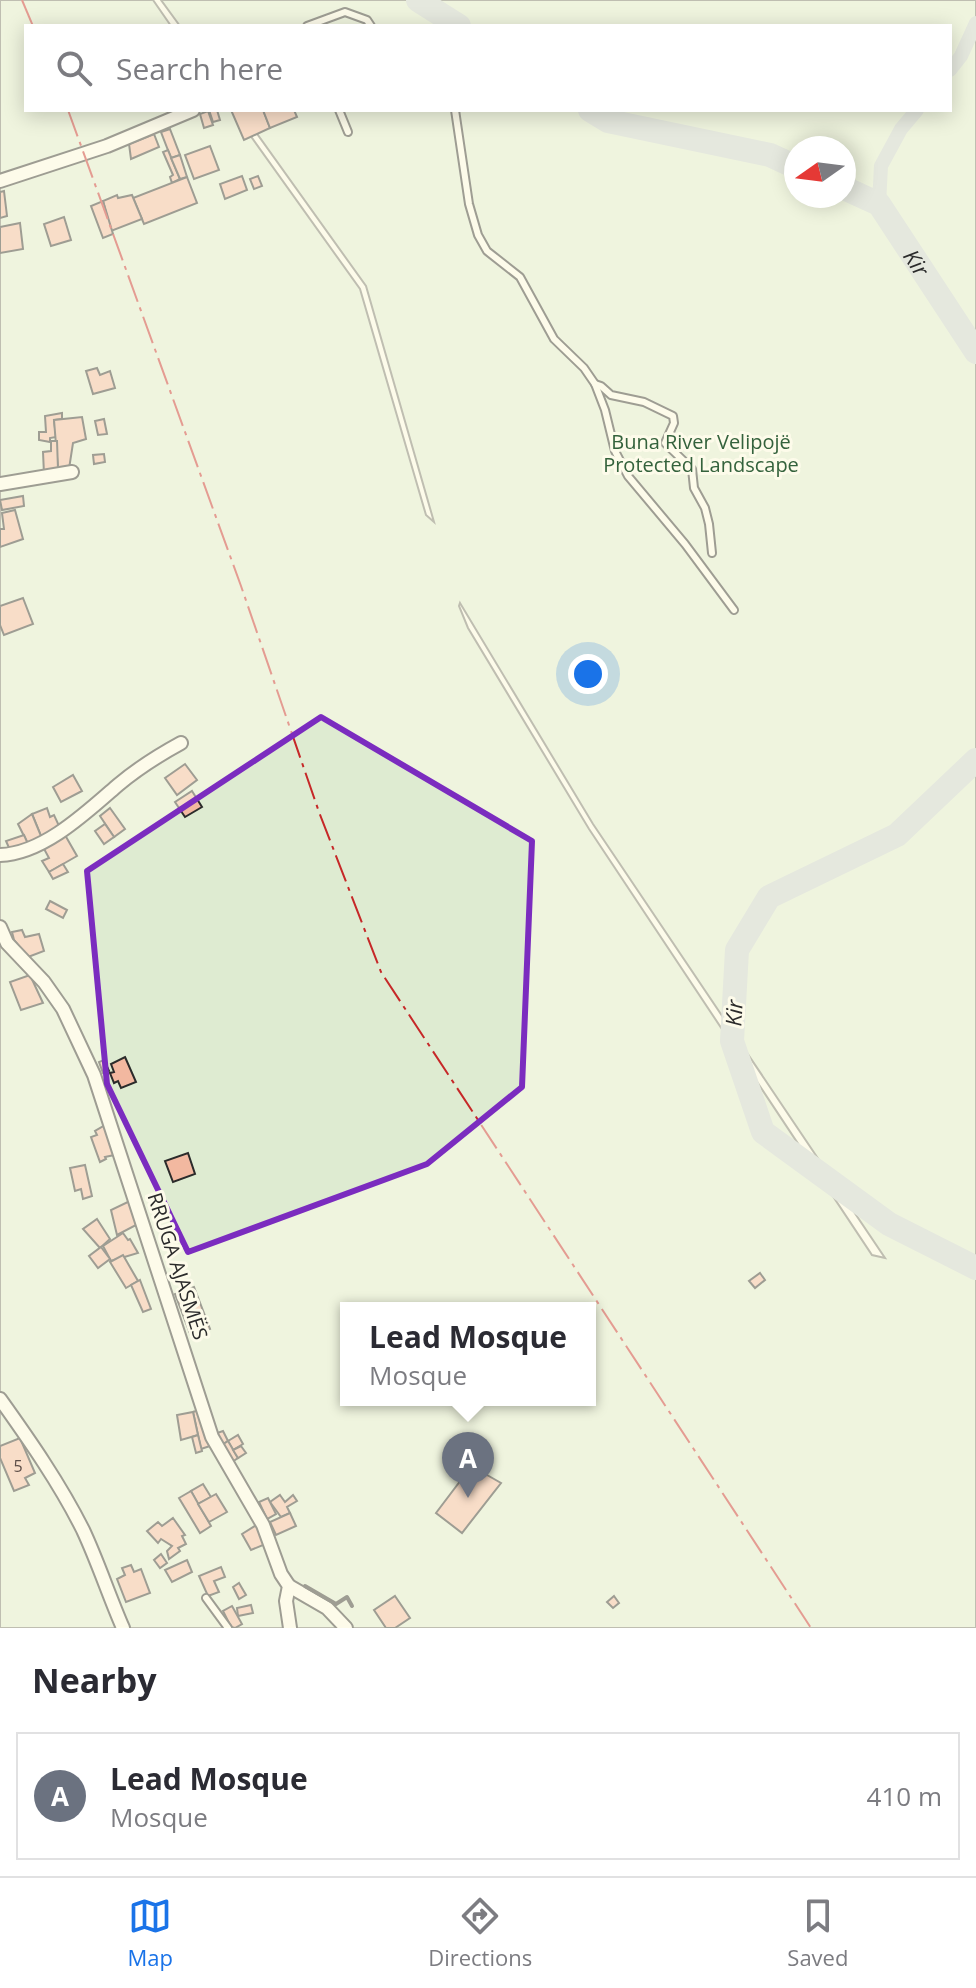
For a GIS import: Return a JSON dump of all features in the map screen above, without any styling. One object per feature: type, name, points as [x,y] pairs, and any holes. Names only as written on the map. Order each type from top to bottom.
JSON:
[{"type":"street","points":[[0,181],[107,146],[188,112]]},
{"type":"street","points":[[0,484],[72,472]]},
{"type":"street","points":[[0,855],[20,851],[66,828],[120,784],[181,743]]},
{"type":"street","name":"RRUGA AJASMËS","points":[[0,927],[7,943],[44,982],[63,1009],[94,1075],[212,1437],[257,1513],[281,1574],[289,1586],[286,1601],[290,1628]]},
{"type":"street","points":[[0,1399],[41,1457],[72,1511],[96,1559],[123,1628]]},
{"type":"street","points":[[289,1586],[327,1608],[346,1628]]},
{"type":"lane","points":[[312,24],[345,12],[367,20],[370,24]]},
{"type":"lane","points":[[340,112],[348,132]]},
{"type":"lane","points":[[455,112],[469,204],[478,235],[487,251],[520,277],[554,339],[584,368],[595,384],[615,451],[628,476],[685,544],[734,610]]},
{"type":"lane","points":[[595,384],[611,395],[644,402],[673,416],[674,423],[665,443],[692,469],[694,488],[705,508],[709,524],[712,553]]},
{"type":"lane","points":[[206,1598],[228,1628]]},
{"type":"highlighted area","points":[[321,717],[532,841],[522,1087],[427,1164],[188,1252],[107,1084],[87,871]]},
{"type":"green space","name":"Buna River Velipojë Protected Landscape","points":[[0,0],[153,0],[170,24],[24,24],[24,112],[233,112],[360,289],[426,515],[434,522],[366,286],[241,112],[952,112],[952,24],[179,24],[161,0],[976,0],[976,1628],[0,1628]],"holes":[[[460,603],[593,824],[885,1258],[872,1255],[589,829],[468,628]]]},
{"type":"building","points":[[208,112],[213,125],[204,128],[200,114]]},
{"type":"building","points":[[210,112],[218,112],[220,120],[213,122]]},
{"type":"building","points":[[232,112],[264,112],[270,128],[244,140]]},
{"type":"building","points":[[264,112],[295,112],[297,117],[270,128]]},
{"type":"building","points":[[170,129],[180,155],[171,158],[161,132]]},
{"type":"building","points":[[154,134],[159,147],[131,159],[129,144]]},
{"type":"building","points":[[210,146],[219,170],[194,179],[185,155]]},
{"type":"building","points":[[168,150],[180,179],[172,183],[170,177],[173,175],[163,152]]},
{"type":"building","points":[[180,155],[187,177],[180,179],[171,158]]},
{"type":"building","points":[[242,176],[247,190],[225,199],[220,184]]},
{"type":"building","points":[[258,176],[262,186],[254,189],[250,179]]},
{"type":"building","points":[[187,177],[197,203],[144,224],[133,198]]},
{"type":"building","points":[[4,191],[7,216],[0,218],[0,192]]},
{"type":"building","points":[[117,195],[118,198],[132,195],[142,219],[111,231],[103,201]]},
{"type":"building","points":[[103,201],[113,234],[103,238],[91,206]]},
{"type":"building","points":[[64,217],[71,240],[51,246],[44,224]]},
{"type":"building","points":[[20,223],[23,249],[0,253],[0,227]]},
{"type":"building","points":[[97,368],[100,375],[110,371],[115,388],[93,394],[86,371]]},
{"type":"building","points":[[62,413],[62,419],[54,420],[56,437],[50,438],[50,442],[39,440],[39,432],[46,432],[45,416]]},
{"type":"building","points":[[82,417],[86,439],[73,443],[69,469],[58,469],[54,420]]},
{"type":"building","points":[[104,419],[107,434],[98,435],[95,421]]},
{"type":"building","points":[[51,441],[57,441],[58,469],[44,474],[43,452],[51,451]]},
{"type":"building","points":[[104,454],[105,462],[94,464],[93,455]]},
{"type":"building","points":[[23,496],[24,506],[2,510],[0,500]]},
{"type":"building","points":[[15,510],[23,539],[0,547],[0,529],[4,529],[2,513]]},
{"type":"building","points":[[23,598],[33,624],[4,635],[0,625],[0,606]]},
{"type":"building","points":[[185,764],[197,780],[177,795],[165,778]]},
{"type":"building","points":[[73,775],[82,791],[61,802],[53,787]]},
{"type":"building","points":[[192,791],[202,807],[185,817],[175,802]]},
{"type":"building","points":[[47,808],[60,828],[41,836],[32,814]]},
{"type":"building","points":[[110,808],[125,829],[114,837],[100,816]]},
{"type":"building","points":[[32,814],[41,836],[28,844],[18,824]]},
{"type":"building","points":[[105,824],[114,837],[104,844],[95,831]]},
{"type":"building","points":[[24,835],[28,844],[10,850],[6,841]]},
{"type":"building","points":[[65,835],[77,856],[49,872],[42,861],[49,858],[43,847]]},
{"type":"building","points":[[63,864],[68,872],[53,879],[49,872]]},
{"type":"building","points":[[50,901],[67,910],[63,918],[46,909]]},
{"type":"building","points":[[22,930],[25,937],[39,934],[44,951],[28,957],[14,940],[12,932]]},
{"type":"building","points":[[30,975],[43,1003],[21,1010],[10,982]]},
{"type":"building","points":[[125,1057],[136,1082],[121,1088],[118,1081],[114,1083],[111,1064]]},
{"type":"building","points":[[104,1060],[109,1071],[103,1073],[99,1062]]},
{"type":"building","points":[[107,1124],[119,1154],[105,1157],[100,1162],[91,1137]]},
{"type":"building","points":[[188,1153],[195,1174],[173,1182],[165,1161]]},
{"type":"building","points":[[85,1165],[92,1196],[83,1199],[81,1189],[75,1191],[70,1168]]},
{"type":"building","points":[[132,1200],[138,1224],[117,1235],[111,1210]]},
{"type":"building","points":[[97,1219],[110,1239],[100,1248],[83,1229]]},
{"type":"building","points":[[123,1233],[138,1253],[111,1261],[103,1246]]},
{"type":"building","points":[[101,1247],[110,1259],[98,1268],[89,1256]]},
{"type":"building","points":[[123,1255],[138,1281],[126,1288],[110,1262]]},
{"type":"building","points":[[760,1273],[765,1280],[755,1288],[749,1281]]},
{"type":"building","points":[[140,1280],[151,1309],[143,1312],[131,1285]]},
{"type":"building","points":[[194,1287],[210,1329],[191,1336],[175,1294]]},
{"type":"building","points":[[202,1409],[213,1445],[201,1449],[193,1412]]},
{"type":"building","points":[[193,1412],[198,1435],[181,1440],[177,1415]]},
{"type":"building","points":[[223,1431],[228,1441],[222,1445],[217,1433]]},
{"type":"building","points":[[198,1435],[202,1451],[196,1453],[192,1437]]},
{"type":"building","points":[[238,1435],[243,1444],[233,1450],[228,1441]]},
{"type":"building","points":[[20,1438],[35,1473],[25,1478],[29,1485],[14,1491],[0,1458],[0,1446]]},
{"type":"building","points":[[228,1441],[238,1458],[232,1462],[222,1445]]},
{"type":"building","points":[[241,1446],[246,1453],[238,1458],[233,1450]]},
{"type":"building","points":[[480,1471],[501,1483],[462,1533],[436,1513],[464,1476],[467,1479],[470,1475],[475,1478]]},
{"type":"building","points":[[203,1484],[211,1497],[198,1504],[191,1491]]},
{"type":"building","points":[[191,1491],[211,1526],[200,1533],[179,1498]]},
{"type":"building","points":[[216,1494],[227,1512],[209,1522],[198,1504]]},
{"type":"building","points":[[280,1495],[285,1502],[293,1495],[297,1501],[287,1507],[290,1513],[281,1517],[270,1502]]},
{"type":"building","points":[[268,1498],[276,1514],[267,1519],[259,1502]]},
{"type":"building","points":[[290,1513],[296,1526],[276,1535],[270,1522]]},
{"type":"building","points":[[173,1518],[185,1535],[182,1536],[186,1544],[169,1559],[167,1551],[172,1546],[161,1539],[158,1543],[147,1531],[158,1522],[162,1526]]},
{"type":"building","points":[[258,1524],[268,1543],[251,1550],[242,1534]]},
{"type":"building","points":[[161,1554],[167,1563],[160,1568],[154,1560]]},
{"type":"building","points":[[187,1560],[192,1572],[172,1582],[165,1570]]},
{"type":"building","points":[[131,1565],[134,1572],[141,1569],[150,1593],[126,1602],[117,1579],[125,1575],[122,1568]]},
{"type":"building","points":[[221,1567],[225,1577],[214,1581],[219,1592],[208,1596],[199,1576]]},
{"type":"building","points":[[239,1583],[246,1595],[239,1599],[233,1587]]},
{"type":"building","points":[[395,1596],[410,1618],[395,1628],[386,1628],[374,1610]]},
{"type":"building","points":[[614,1596],[619,1603],[613,1608],[607,1602]]},
{"type":"building","points":[[251,1605],[253,1613],[238,1616],[237,1608]]},
{"type":"building","points":[[232,1606],[242,1624],[235,1628],[231,1627],[223,1611]]},
{"type":"waterway","name":"Kir","points":[[418,0],[456,24]]},
{"type":"waterway","points":[[952,67],[961,56],[976,23]]},
{"type":"waterway","name":"Kir","points":[[593,112],[608,121],[770,155],[784,161]]},
{"type":"waterway","points":[[879,204],[881,166],[901,129],[915,112]]},
{"type":"waterway","name":"Kir","points":[[856,193],[879,204],[976,352]]},
{"type":"waterway","name":"Kir","points":[[976,760],[897,835],[769,897],[737,950],[732,1041],[763,1132],[889,1224],[976,1268]]},
{"type":"wall","points":[[305,1586],[336,1604],[347,1597],[352,1606]]},
{"type":"power","points":[[22,0],[32,24]]},
{"type":"power","points":[[69,112],[241,586],[319,812],[381,972],[811,1628]]},
{"type":"place","name":"Lead Mosque","points":[[468,1498]]}]
